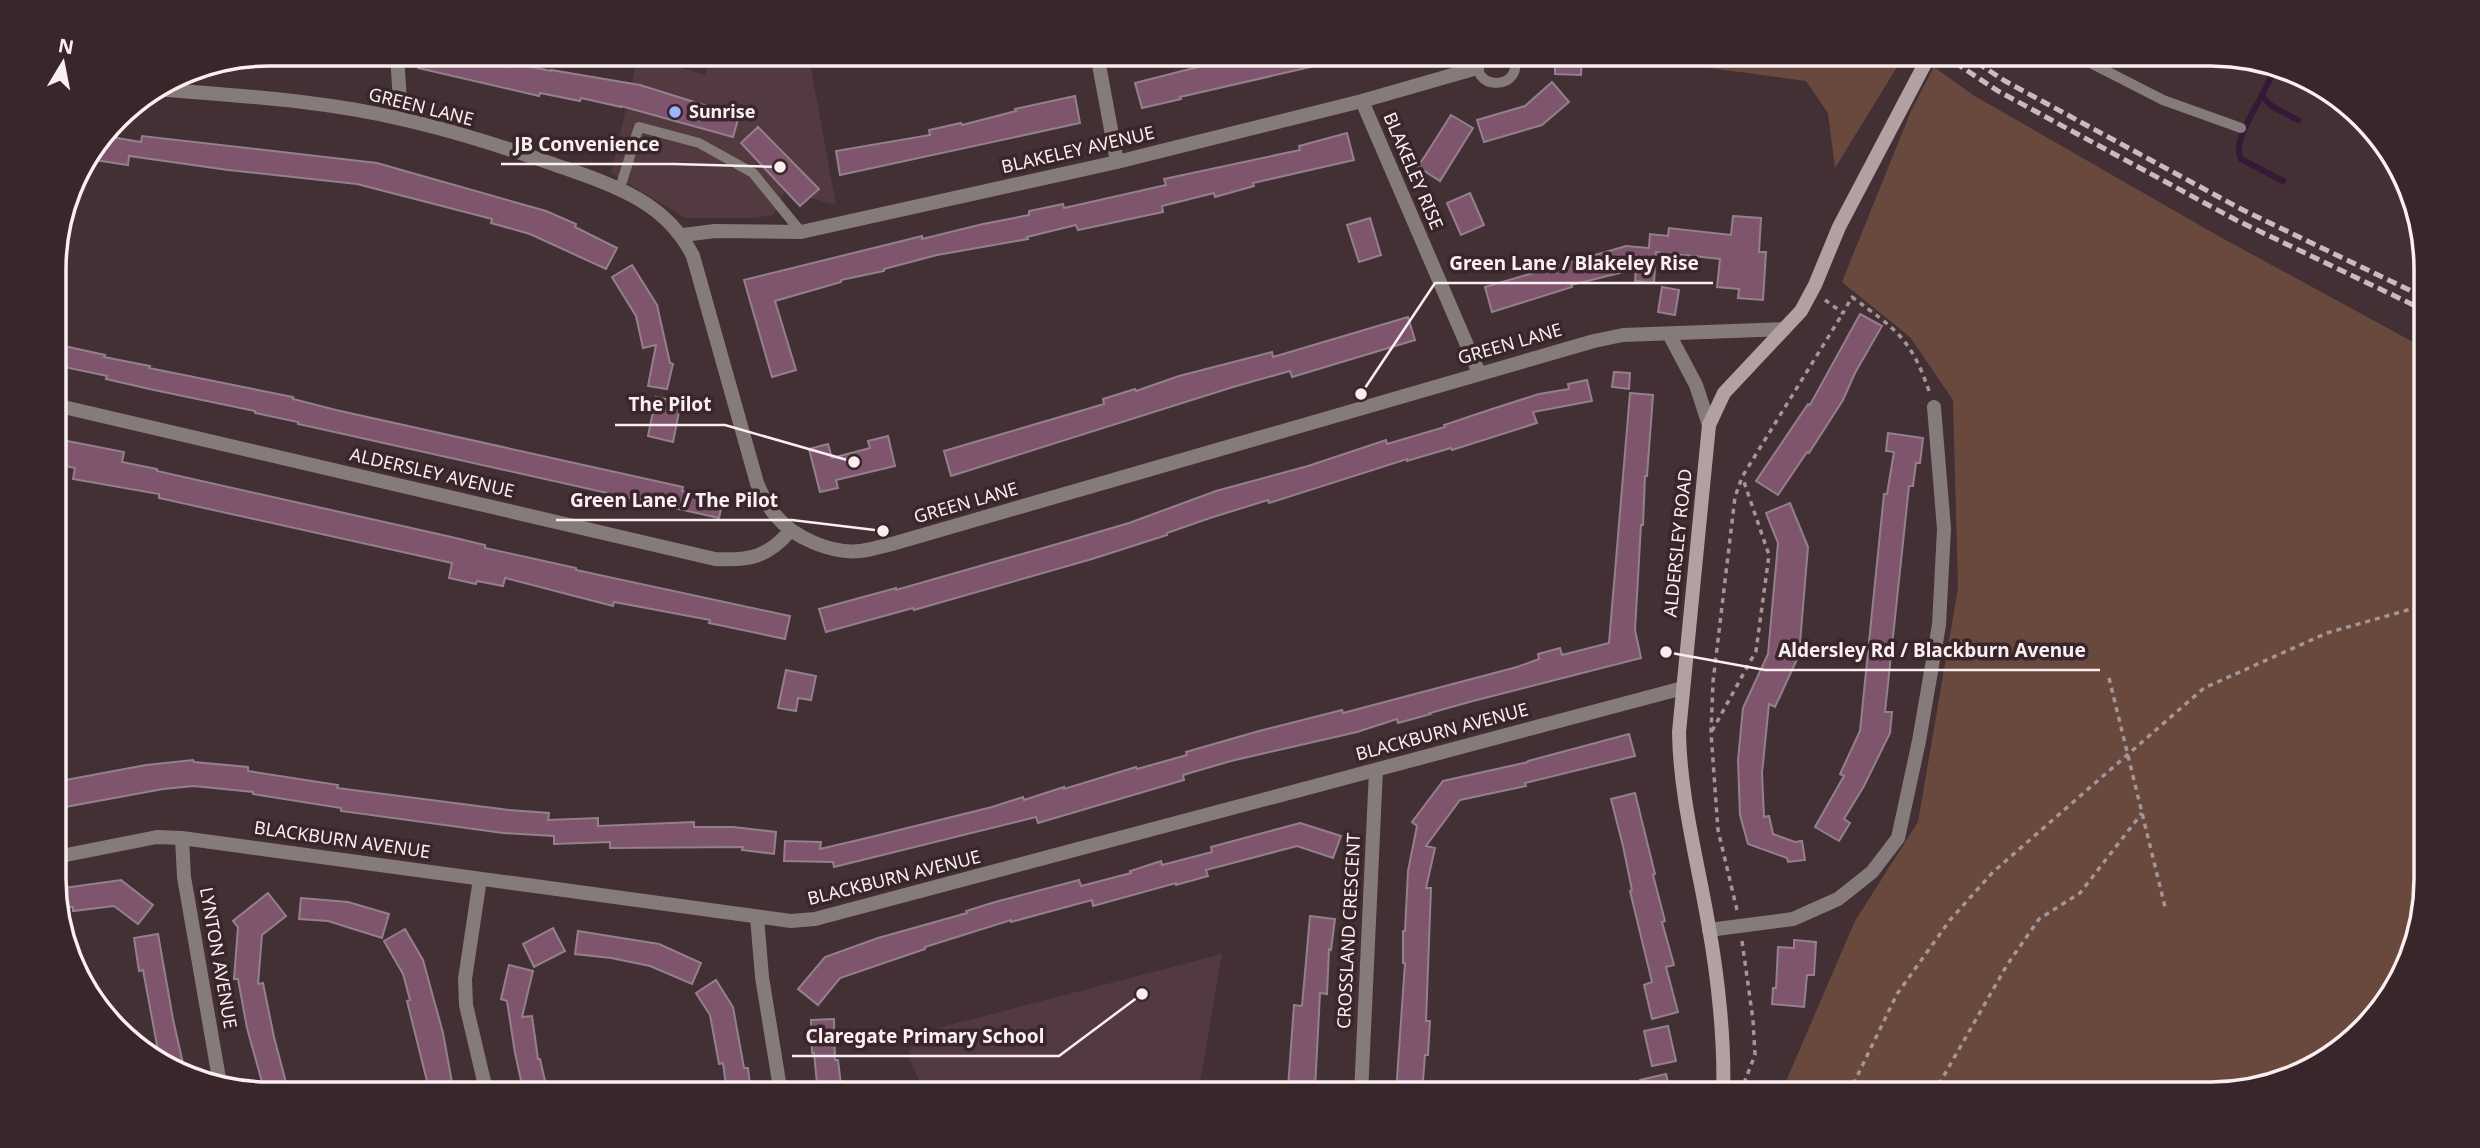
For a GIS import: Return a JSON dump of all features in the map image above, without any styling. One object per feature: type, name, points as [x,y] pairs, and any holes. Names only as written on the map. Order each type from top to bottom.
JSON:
[{"type":"street","name":"BLAKELEY AVENUE","points":[[683,235],[715,231],[802,232],[1116,162],[1362,101],[1462,66]]},
{"type":"street","name":"ALDERSLEY ROAD","points":[[1723,1081],[1722,1045],[1709,930],[1679,762],[1679,732],[1709,425],[1724,393],[1801,311],[1839,227],[1925,66]]},
{"type":"street","points":[[398,67],[401,118]]},
{"type":"street","points":[[1099,67],[1116,162]]},
{"type":"street","name":"GREEN LANE","points":[[175,91],[328,106],[401,118],[515,151],[620,188],[646,203],[683,235],[701,281],[757,483],[776,517],[809,540],[857,551],[892,544],[1594,341],[1623,335],[1784,329]]},
{"type":"street","name":"BLAKELEY RISE","points":[[1362,101],[1479,373]]},
{"type":"street","points":[[1669,334],[1696,385],[1709,425]]},
{"type":"street","points":[[1709,930],[1793,919],[1838,899],[1872,872],[1898,838],[1919,741],[1939,625],[1944,529],[1934,407]]},
{"type":"street","name":"ALDERSLEY AVENUE","points":[[67,408],[715,559],[738,561],[753,558],[768,551],[791,530]]},
{"type":"street","name":"BLACKBURN AVENUE","points":[[66,855],[157,837],[182,838],[791,921],[815,919],[1683,688]]},
{"type":"street","name":"CROSSLAND CRESCENT","points":[[1362,1081],[1376,770]]},
{"type":"street","name":"LYNTON AVENUE","points":[[182,838],[184,877],[218,1075]]},
{"type":"street","points":[[480,878],[464,979],[466,1005],[484,1082]]},
{"type":"street","points":[[757,916],[762,977],[779,1082]]},
{"type":"lane","points":[[1479,66],[1483,79],[1501,83],[1506,81],[1516,66]]},
{"type":"lane","points":[[2097,66],[2163,100],[2241,128]]},
{"type":"lane","points":[[620,188],[639,127],[699,143],[753,173],[802,232]]},
{"type":"path","points":[[1812,291],[1843,313]]},
{"type":"path","points":[[1745,1081],[1755,1055],[1753,1020],[1740,925],[1718,830],[1711,733],[1713,682],[1735,497],[1742,477],[1852,298],[1900,334],[1919,362],[1934,407]]},
{"type":"path","points":[[1711,733],[1756,651],[1769,555],[1742,477]]},
{"type":"path","points":[[1855,1081],[1898,994],[1950,920],[1993,872],[2204,688],[2327,634],[2414,608]]},
{"type":"path","points":[[2109,678],[2166,911]]},
{"type":"path","points":[[1941,1081],[2007,965],[2039,919],[2080,893],[2142,813]]},
{"type":"shaded area","points":[[1698,66],[1898,66],[1835,168],[1828,113],[1806,81]]},
{"type":"shaded area","points":[[636,67],[676,67],[705,75],[708,67],[811,67],[836,205],[785,191],[773,215],[754,218],[685,218],[611,173]]},
{"type":"shaded area","points":[[1934,67],[1973,95],[2222,238],[2414,343],[2414,878],[2410,918],[2398,956],[2372,1002],[2334,1040],[2300,1061],[2276,1071],[2224,1081],[1786,1081],[1855,921],[1918,822],[1958,588],[1953,400],[1910,337],[1842,282],[1911,111]]},
{"type":"shaded area","points":[[1222,954],[1200,1082],[920,1082],[908,1057],[916,1034]]},
{"type":"building","points":[[1313,66],[1142,108],[1135,83],[1200,67]]},
{"type":"building","points":[[1555,66],[1581,66],[1581,75],[1555,74]]},
{"type":"building","points":[[532,67],[640,85],[739,116],[733,137],[621,106],[540,93],[539,96],[418,68]]},
{"type":"building","points":[[1552,82],[1569,102],[1542,125],[1484,142],[1477,120],[1525,106]]},
{"type":"building","points":[[1075,96],[1080,123],[840,175],[836,151],[930,135],[929,130],[961,123],[962,125],[1016,111],[1015,109]]},
{"type":"building","points":[[1451,115],[1473,128],[1440,181],[1418,167]]},
{"type":"building","points":[[758,127],[819,189],[800,206],[741,143]]},
{"type":"building","points":[[1347,133],[1354,160],[1253,183],[1254,186],[1215,197],[1214,193],[1162,206],[1163,212],[1078,230],[1076,225],[1027,237],[1028,239],[937,255],[884,271],[841,280],[775,301],[796,370],[772,377],[744,280],[922,236],[922,239],[1029,215],[1029,211],[1063,204],[1064,208],[1166,185],[1164,179],[1300,150],[1299,146]]},
{"type":"building","points":[[142,136],[377,163],[546,211],[576,224],[575,227],[617,248],[606,269],[530,234],[491,223],[492,219],[357,184],[129,156],[128,165],[99,161],[116,138],[141,142]]},
{"type":"building","points":[[1470,193],[1484,225],[1461,235],[1447,203]]},
{"type":"building","points":[[1733,216],[1761,218],[1759,252],[1766,252],[1763,300],[1738,298],[1739,289],[1717,287],[1720,259],[1656,252],[1654,283],[1635,281],[1636,269],[1571,285],[1572,287],[1492,312],[1485,287],[1626,246],[1649,248],[1650,234],[1668,236],[1669,228],[1731,235]]},
{"type":"building","points":[[1370,218],[1381,255],[1359,262],[1347,225]]},
{"type":"building","points":[[632,265],[657,305],[670,363],[673,364],[667,389],[648,386],[656,345],[643,348],[636,316],[612,277]]},
{"type":"building","points":[[1662,287],[1679,290],[1675,315],[1658,312]]},
{"type":"building","points":[[1860,314],[1882,326],[1843,400],[1778,495],[1756,481],[1808,404],[1810,405]]},
{"type":"building","points":[[1408,317],[1415,340],[1292,377],[1290,371],[1233,387],[951,476],[944,451],[1104,404],[1103,399],[1179,376],[1272,352],[1273,357]]},
{"type":"building","points":[[67,347],[150,366],[149,368],[293,397],[336,410],[683,487],[682,491],[723,500],[719,518],[298,424],[255,411],[106,379],[107,376],[67,368]]},
{"type":"building","points":[[1614,372],[1630,373],[1629,389],[1612,387]]},
{"type":"building","points":[[1587,380],[1592,401],[1533,412],[1537,423],[1452,450],[1451,448],[1407,459],[1269,503],[1268,500],[1092,559],[826,632],[819,609],[896,590],[1129,523],[1216,491],[1308,466],[1386,440],[1387,444],[1445,427],[1444,425],[1539,394],[1569,389],[1568,384]]},
{"type":"building","points":[[1630,393],[1653,395],[1635,630],[1641,658],[1398,723],[1397,719],[1357,732],[1231,761],[1183,775],[1184,780],[1038,823],[1036,817],[834,867],[833,862],[784,861],[785,841],[821,842],[820,849],[871,837],[1023,797],[1024,800],[1187,755],[1186,752],[1259,731],[1342,710],[1343,713],[1517,667],[1539,659],[1538,654],[1560,648],[1562,655],[1609,643]]},
{"type":"building","points":[[656,397],[681,402],[673,442],[648,436]]},
{"type":"building","points":[[1888,433],[1923,438],[1920,463],[1916,463],[1913,486],[1909,486],[1885,712],[1892,712],[1890,733],[1844,819],[1850,823],[1839,841],[1815,827],[1844,776],[1840,774],[1860,731],[1884,494],[1887,494],[1894,452],[1886,451]]},
{"type":"building","points":[[888,436],[895,466],[836,480],[838,488],[820,492],[809,449],[828,444],[832,458],[870,448],[868,441]]},
{"type":"building","points":[[67,441],[124,452],[122,462],[157,471],[447,536],[576,570],[790,616],[785,639],[709,623],[710,620],[614,602],[613,606],[505,578],[503,586],[449,578],[452,563],[159,498],[159,494],[73,479],[75,468],[67,466]]},
{"type":"building","points":[[1790,503],[1808,547],[1799,655],[1775,707],[1769,704],[1762,773],[1764,817],[1769,816],[1773,834],[1795,842],[1802,841],[1805,860],[1788,862],[1787,858],[1748,844],[1740,815],[1738,760],[1743,708],[1768,654],[1778,543],[1766,513]]},
{"type":"building","points":[[786,670],[816,676],[811,700],[798,698],[796,711],[778,708]]},
{"type":"building","points":[[1629,734],[1635,756],[1525,783],[1526,786],[1460,800],[1426,846],[1435,848],[1426,888],[1431,888],[1426,1021],[1430,1021],[1428,1055],[1425,1055],[1423,1081],[1397,1081],[1405,963],[1403,931],[1408,871],[1417,826],[1412,822],[1443,781]]},
{"type":"building","points":[[193,760],[248,767],[248,771],[338,785],[337,788],[549,813],[548,820],[598,818],[598,826],[694,822],[694,827],[733,827],[776,832],[774,854],[742,850],[743,847],[610,848],[610,842],[554,844],[554,836],[503,833],[341,811],[341,808],[253,792],[194,786],[66,807],[66,780],[146,765]]},
{"type":"building","points":[[1635,793],[1665,921],[1662,922],[1674,965],[1666,967],[1678,1012],[1652,1019],[1644,985],[1652,982],[1611,799]]},
{"type":"building","points":[[1300,823],[1341,836],[1333,858],[1297,846],[1206,870],[1208,876],[1176,885],[1093,906],[1092,900],[1011,920],[840,978],[818,1005],[798,989],[825,957],[878,938],[967,913],[966,911],[995,902],[1079,880],[1081,886],[1131,873],[1130,871],[1161,861],[1162,865],[1212,852],[1211,847]]},
{"type":"building","points":[[121,880],[153,905],[138,924],[114,906],[73,911],[73,907],[68,908],[67,888]]},
{"type":"building","points":[[268,893],[286,916],[262,935],[258,984],[263,983],[286,1082],[262,1081],[247,1028],[238,979],[234,979],[238,927],[233,921]]},
{"type":"building","points":[[301,898],[348,902],[389,914],[382,938],[328,921],[299,919]]},
{"type":"building","points":[[1310,916],[1335,919],[1331,950],[1329,949],[1327,994],[1320,993],[1315,1081],[1288,1081],[1294,1005],[1302,1006]]},
{"type":"building","points":[[553,928],[565,951],[534,967],[523,944]]},
{"type":"building","points":[[405,929],[423,960],[443,1033],[452,1082],[427,1082],[403,974],[384,941]]},
{"type":"building","points":[[578,931],[659,944],[701,963],[692,984],[650,966],[575,954]]},
{"type":"building","points":[[158,934],[182,1061],[157,1047],[143,970],[139,971],[134,938]]},
{"type":"building","points":[[1794,940],[1816,942],[1814,975],[1807,975],[1804,1007],[1772,1004],[1773,988],[1776,988],[1778,947],[1794,948]]},
{"type":"building","points":[[509,965],[533,971],[522,1017],[532,1016],[538,1059],[545,1082],[521,1082],[507,1001],[501,999]]},
{"type":"building","points":[[716,980],[733,1007],[744,1068],[748,1068],[750,1082],[725,1082],[723,1063],[719,1064],[710,1015],[696,993]]},
{"type":"building","points":[[834,1019],[835,1060],[838,1060],[841,1082],[817,1082],[811,1020]]},
{"type":"building","points":[[1668,1026],[1676,1061],[1652,1066],[1644,1031]]},
{"type":"building","points":[[1666,1074],[1668,1081],[1640,1081]]},
{"type":"waterway","points":[[2271,76],[2262,95],[2265,100],[2298,120]]},
{"type":"waterway","points":[[2262,95],[2245,127],[2239,152],[2241,159],[2283,181]]},
{"type":"railway","points":[[1960,66],[1998,91],[2236,220],[2414,305]]},
{"type":"railway","points":[[1982,66],[2241,209],[2414,292]]},
{"type":"place","name":"Sunrise","points":[[675,112]]},
{"type":"place","name":"JB Convenience","points":[[780,167]]},
{"type":"place","name":"Green Lane / Blakeley Rise","points":[[1361,394]]},
{"type":"place","name":"The Pilot","points":[[854,462]]},
{"type":"place","name":"Green Lane / The Pilot","points":[[883,531]]},
{"type":"place","name":"Aldersley Rd / Blackburn Avenue","points":[[1666,652]]},
{"type":"place","name":"Claregate Primary School","points":[[1142,994]]}]
